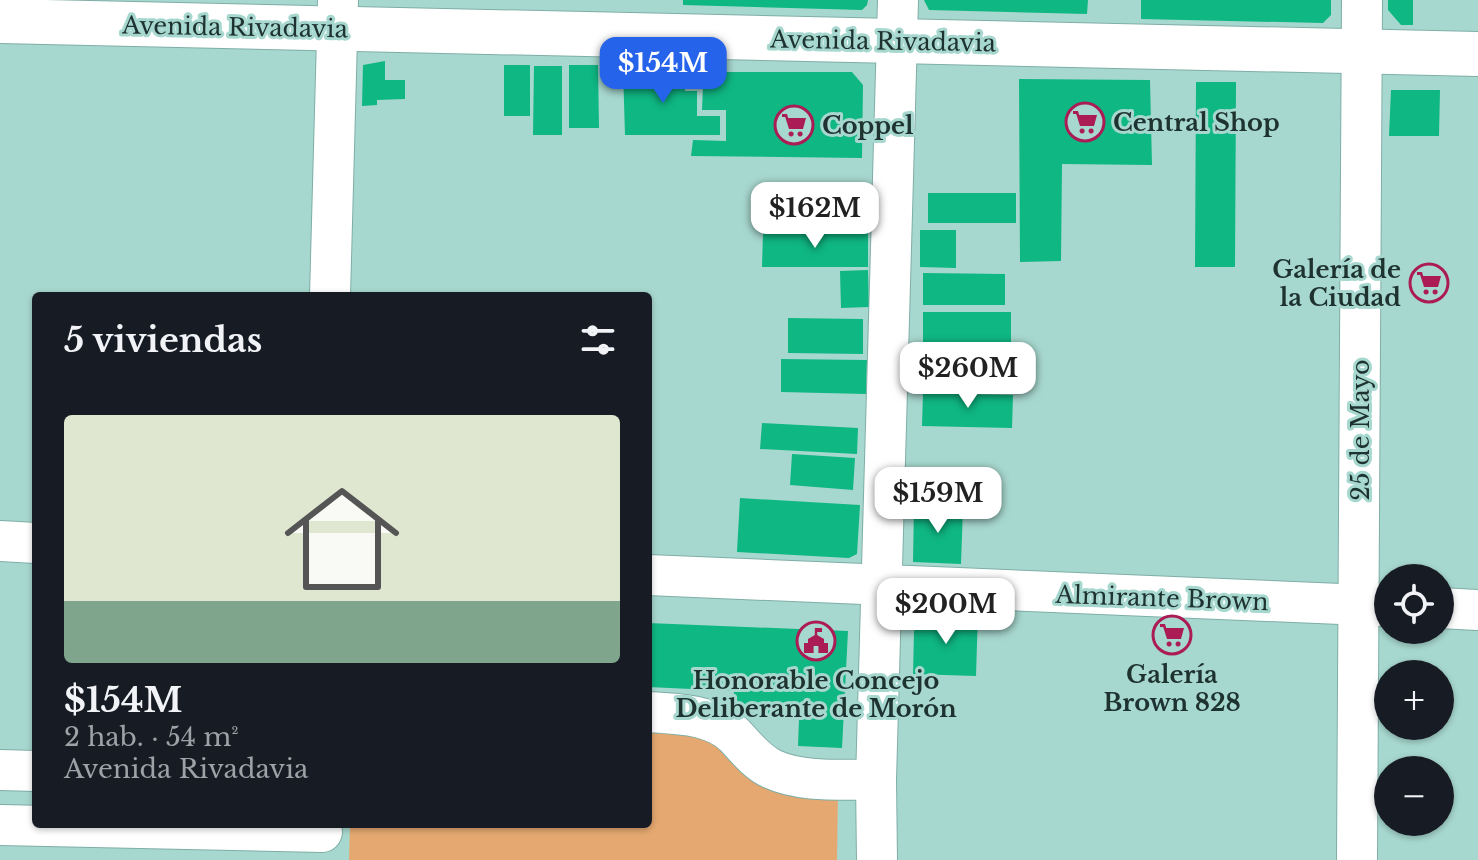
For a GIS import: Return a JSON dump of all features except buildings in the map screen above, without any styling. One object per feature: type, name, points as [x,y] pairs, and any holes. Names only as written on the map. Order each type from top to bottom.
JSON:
[{"type":"main road","name":"Avenida Rivadavia","points":[[0,21],[338,15],[898,43],[1478,54]]},
{"type":"street","points":[[877,860],[876,780],[898,0]]},
{"type":"street","name":"25 de Mayo","points":[[1357,860],[1374,606],[1362,0]]},
{"type":"street","points":[[330,292],[338,15]]},
{"type":"street","points":[[0,541],[32,543]]},
{"type":"street","name":"Almirante Brown","points":[[652,575],[1374,606]]},
{"type":"street","points":[[1454,609],[1478,610]]},
{"type":"street","points":[[652,712],[707,719],[732,733],[751,754],[771,769],[797,777],[876,780]]},
{"type":"street","points":[[0,770],[32,771]]},
{"type":"street","points":[[0,825],[32,825]]},
{"type":"street","points":[[265,828],[322,839]]},
{"type":"shaded area","points":[[652,714],[838,791],[837,860],[349,860],[350,828],[652,828]]},
{"type":"place","name":"Central Shop","points":[[1085,122]]},
{"type":"place","name":"Coppel","points":[[794,125]]},
{"type":"place","name":"Galería de la Ciudad","points":[[1429,283]]},
{"type":"place","name":"Galería Brown 828","points":[[1172,635]]},
{"type":"place","name":"Honorable Concejo Deliberante de Morón","points":[[816,641]]}]
